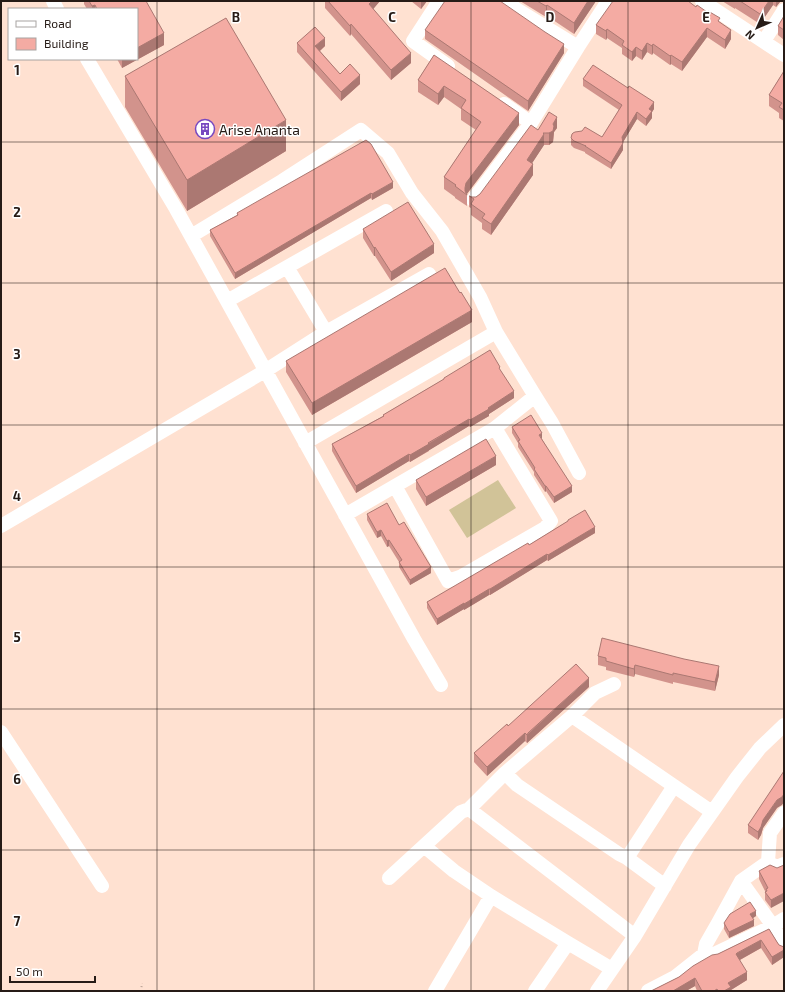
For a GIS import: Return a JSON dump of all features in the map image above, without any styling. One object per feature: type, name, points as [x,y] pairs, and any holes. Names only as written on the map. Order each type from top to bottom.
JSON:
[{"type":"street","points":[[439,1],[412,41],[456,71]]},
{"type":"street","points":[[506,1],[578,47]]},
{"type":"street","points":[[473,200],[531,123],[608,1]]},
{"type":"street","points":[[702,1],[784,55]]},
{"type":"street","points":[[764,42],[784,10]]},
{"type":"street","points":[[88,60],[176,208],[265,371],[441,685]]},
{"type":"street","points":[[494,97],[531,123]]},
{"type":"street","points":[[191,236],[282,181],[361,130],[388,153],[412,193],[442,231],[480,297],[496,332],[552,422],[579,472]]},
{"type":"street","points":[[227,302],[386,211]]},
{"type":"street","points":[[287,268],[326,332]]},
{"type":"street","points":[[1,526],[265,371],[326,332],[429,274]]},
{"type":"street","points":[[305,443],[496,332]]},
{"type":"street","points":[[345,515],[495,428],[535,396]]},
{"type":"street","points":[[395,486],[448,581],[460,577],[546,528],[551,521],[495,428]]},
{"type":"street","points":[[390,878],[461,812],[469,809],[505,773],[572,716],[595,693],[614,684]]},
{"type":"street","points":[[572,716],[712,812]]},
{"type":"street","points":[[597,991],[635,936],[689,845],[737,776],[760,748],[784,725]]},
{"type":"street","points":[[1,732],[102,886]]},
{"type":"street","points":[[505,773],[517,785],[627,858],[665,886]]},
{"type":"street","points":[[627,858],[674,786]]},
{"type":"street","points":[[469,809],[635,936]]},
{"type":"street","points":[[768,862],[770,833],[784,813]]},
{"type":"street","points":[[424,846],[454,871],[491,896],[612,970]]},
{"type":"street","points":[[768,862],[777,867],[784,864]]},
{"type":"street","points":[[704,954],[706,944],[741,881],[768,862]]},
{"type":"street","points":[[741,881],[778,922],[784,946]]},
{"type":"street","points":[[435,991],[491,896]]},
{"type":"street","points":[[648,991],[675,977],[704,954],[714,954],[778,922]]},
{"type":"street","points":[[535,991],[568,944]]},
{"type":"path","points":[[141,991],[142,983]]},
{"type":"shaded area","points":[[498,480],[516,508],[467,538],[449,510]]},
{"type":"building","points":[[89,1],[146,1],[164,33],[138,47],[138,8],[96,8],[95,5],[92,6]]},
{"type":"building","points":[[328,1],[372,1],[369,4],[411,53],[391,70],[351,24],[350,26]]},
{"type":"building","points":[[445,1],[500,1],[564,44],[528,101],[425,30]]},
{"type":"building","points":[[537,1],[588,1],[574,23],[547,5],[546,6]]},
{"type":"building","points":[[613,1],[688,1],[696,7],[697,5],[720,18],[718,21],[731,30],[725,40],[707,28],[682,62],[671,55],[670,56],[653,44],[652,46],[647,43],[642,51],[636,47],[632,52],[622,45],[624,41],[607,29],[606,31],[596,25]]},
{"type":"building","points":[[740,1],[769,1],[760,14]]},
{"type":"building","points":[[784,16],[784,30],[778,26]]},
{"type":"building","name":"Arise Ananta","points":[[226,18],[286,120],[187,180],[125,76]]},
{"type":"building","points":[[315,27],[325,38],[315,46],[340,74],[350,64],[360,75],[341,92],[297,43]]},
{"type":"building","points":[[434,55],[519,113],[466,183],[465,191],[467,195],[444,177],[481,122],[461,108],[466,100],[444,86],[438,94],[418,80]]},
{"type":"building","points":[[593,65],[628,88],[629,86],[654,102],[649,109],[652,111],[646,119],[637,112],[622,137],[623,143],[611,163],[571,138],[573,133],[582,131],[585,127],[602,137],[622,105],[583,79]]},
{"type":"building","points":[[784,71],[784,110],[779,107],[782,103],[769,95]]},
{"type":"building","points":[[549,112],[557,117],[553,124],[553,131],[543,133],[544,134],[527,160],[533,164],[491,224],[482,218],[485,214],[471,204],[474,199],[469,196],[476,197],[480,194],[531,125],[538,130]]},
{"type":"building","points":[[366,140],[371,144],[393,182],[372,194],[371,193],[235,273],[210,230],[238,215],[237,213]]},
{"type":"building","points":[[408,202],[434,244],[391,272],[363,229]]},
{"type":"building","points":[[445,268],[472,310],[312,403],[286,361]]},
{"type":"building","points":[[490,350],[500,367],[499,368],[514,391],[488,408],[489,409],[470,420],[469,419],[356,486],[332,444],[384,416],[383,415]]},
{"type":"building","points":[[531,415],[542,433],[539,435],[572,486],[554,497],[534,469],[535,468],[518,441],[520,440],[512,427]]},
{"type":"building","points":[[486,439],[496,456],[426,497],[416,480]]},
{"type":"building","points":[[387,503],[399,525],[404,522],[431,567],[410,580],[399,562],[402,560],[389,540],[387,541],[381,530],[377,532],[367,514]]},
{"type":"building","points":[[585,510],[595,527],[437,619],[427,602],[528,543],[529,545]]},
{"type":"building","points":[[602,638],[684,659],[719,666],[715,682],[673,673],[673,675],[635,665],[634,669],[606,661],[606,658],[598,656]]},
{"type":"building","points":[[576,664],[589,678],[527,735],[525,733],[487,767],[474,753],[507,724],[508,726]]},
{"type":"building","points":[[784,771],[784,794],[777,800],[763,820],[758,832],[748,825]]},
{"type":"building","points":[[770,865],[777,868],[784,865],[784,893],[771,900],[765,892],[768,888],[759,871]]},
{"type":"building","points":[[750,902],[756,911],[750,914],[754,920],[729,932],[724,923],[730,914]]},
{"type":"building","points":[[769,929],[779,945],[784,947],[784,950],[772,957],[761,940],[737,953],[736,954],[747,972],[728,983],[731,987],[724,991],[718,991],[717,989],[714,991],[702,991],[695,978],[673,991],[651,991],[679,977],[693,966],[712,955],[718,954]]},
{"type":"place","name":"Arise Ananta","points":[[205,129]]}]
